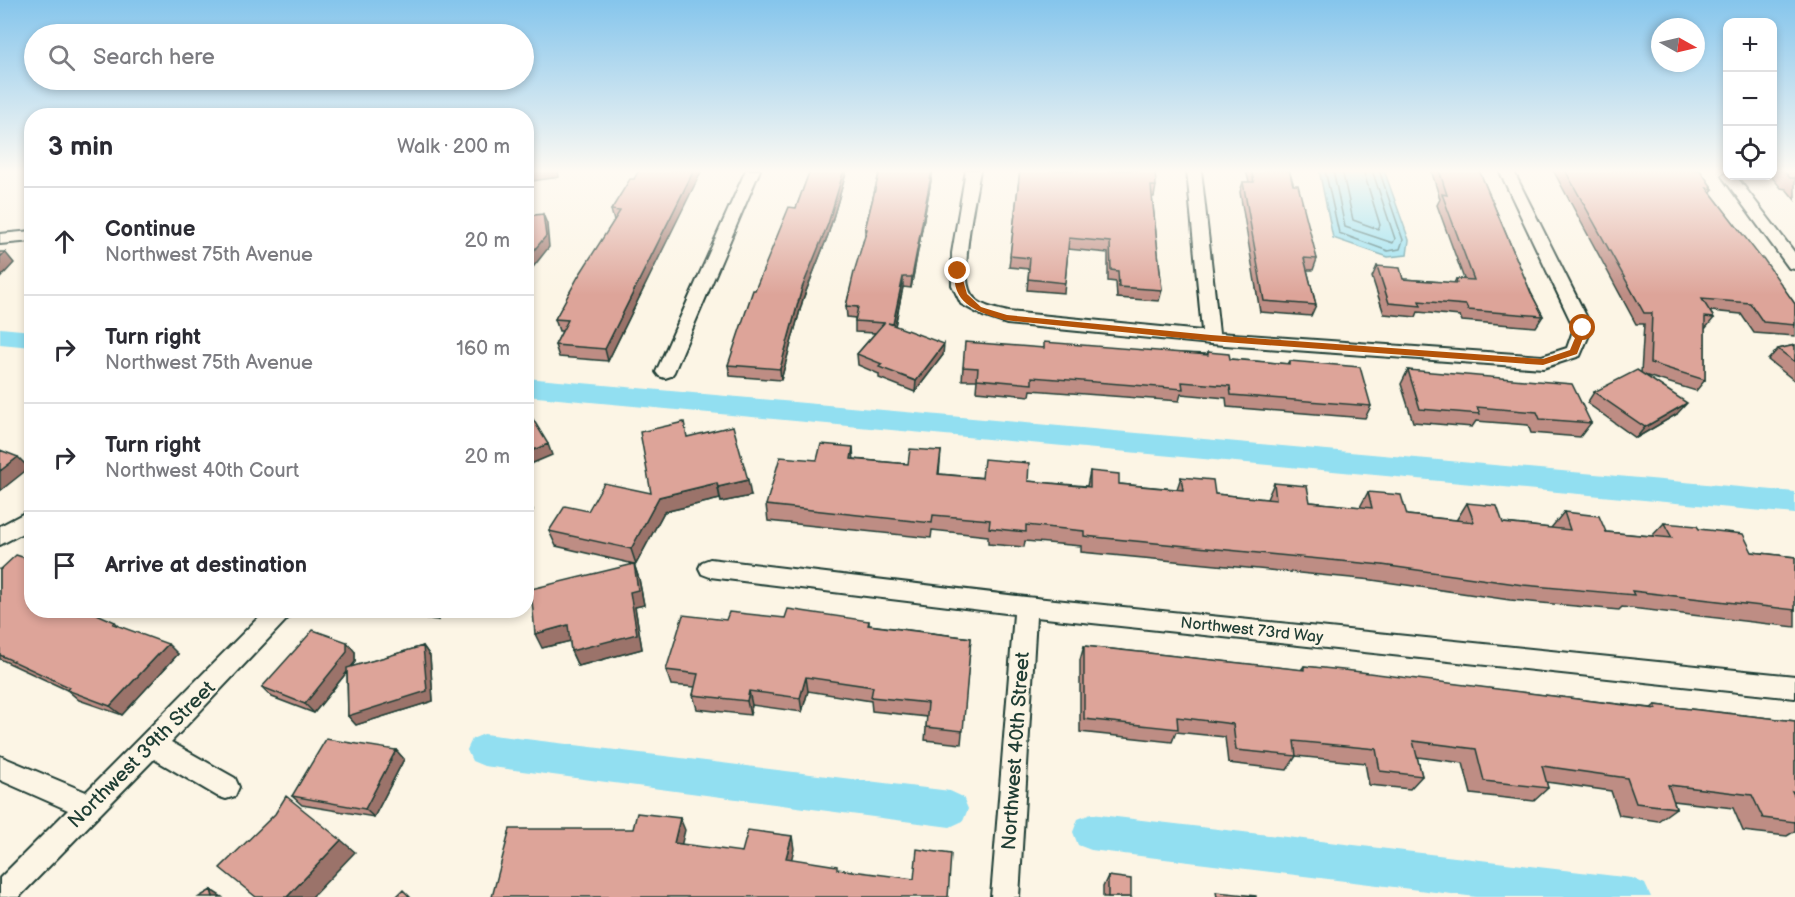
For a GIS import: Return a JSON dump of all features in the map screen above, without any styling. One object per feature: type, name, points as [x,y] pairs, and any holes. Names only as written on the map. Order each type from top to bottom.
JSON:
[{"type":"street","points":[[665,372],[735,212]]},
{"type":"street","points":[[967,212],[958,271],[963,295],[978,309],[1007,318],[1211,338],[1543,362],[1574,352],[1583,328],[1526,212]]},
{"type":"street","points":[[1198,212],[1211,338]]},
{"type":"street","points":[[1756,212],[1795,264]]},
{"type":"street","points":[[0,239],[24,237]]},
{"type":"street","points":[[0,537],[24,522]]},
{"type":"street","name":"Northwest 73rd Way","points":[[710,568],[1026,606],[1795,687]]},
{"type":"street","name":"Northwest 40th Street","points":[[1005,897],[1026,606]]},
{"type":"street","name":"Northwest 39th Street","points":[[0,897],[273,618]]},
{"type":"street","points":[[152,744],[226,787]]},
{"type":"street","points":[[0,768],[88,806]]},
{"type":"water","points":[[1328,212],[1399,212],[1409,240],[1407,255],[1388,257],[1333,238]]},
{"type":"building","points":[[619,212],[673,212],[605,349],[555,345],[568,320],[555,319],[578,277]]},
{"type":"building","points":[[787,212],[832,212],[802,288],[780,369],[728,365],[753,290],[755,290]]},
{"type":"building","points":[[869,212],[924,212],[912,277],[903,277],[893,324],[888,323],[944,344],[916,381],[879,367],[882,364],[857,354],[884,323],[855,321],[858,307],[846,306],[867,229],[865,229]]},
{"type":"building","points":[[1015,212],[1154,212],[1162,290],[1119,287],[1118,271],[1111,270],[1110,242],[1069,238],[1065,283],[1028,279],[1030,258],[1010,256]]},
{"type":"building","points":[[1248,212],[1305,212],[1317,259],[1304,258],[1316,305],[1264,301]]},
{"type":"building","points":[[1449,212],[1497,212],[1543,316],[1468,310],[1466,305],[1419,301],[1421,306],[1389,303],[1377,266],[1400,268],[1403,279],[1457,283],[1456,279],[1474,280]]},
{"type":"building","points":[[1588,212],[1725,212],[1763,258],[1795,304],[1795,325],[1763,322],[1750,303],[1702,299],[1714,318],[1705,317],[1705,380],[1650,363],[1652,313],[1644,313]]},
{"type":"building","points":[[543,214],[546,236],[534,250],[534,215]]},
{"type":"building","points":[[965,342],[1044,348],[1044,342],[1208,355],[1208,352],[1229,354],[1230,359],[1360,367],[1371,406],[1231,395],[1230,386],[1182,382],[1183,389],[1032,377],[1032,384],[977,379],[978,368],[963,367]]},
{"type":"building","points":[[1795,345],[1795,362],[1778,349]]},
{"type":"building","points":[[1408,370],[1572,384],[1591,423],[1540,419],[1537,412],[1477,407],[1480,414],[1420,409]]},
{"type":"building","points":[[1637,370],[1687,403],[1645,427],[1594,392]]},
{"type":"building","points":[[534,421],[548,444],[534,450]]},
{"type":"building","points":[[684,422],[687,437],[733,426],[748,480],[718,487],[717,483],[659,497],[631,549],[549,531],[565,506],[588,511],[604,483],[651,493],[640,432]]},
{"type":"building","points":[[821,444],[853,447],[851,459],[908,464],[910,449],[941,451],[938,474],[982,478],[984,459],[1029,463],[1028,481],[1090,487],[1090,471],[1119,474],[1119,484],[1183,490],[1181,477],[1213,480],[1215,494],[1276,500],[1274,483],[1307,486],[1310,502],[1372,508],[1368,492],[1401,495],[1407,515],[1474,522],[1467,503],[1497,506],[1503,523],[1570,530],[1564,512],[1599,516],[1606,532],[1672,538],[1664,523],[1697,526],[1699,529],[1743,534],[1752,552],[1795,557],[1795,610],[1632,591],[1634,595],[1523,585],[1382,565],[1084,536],[1084,531],[1026,525],[1026,532],[989,528],[990,520],[933,515],[932,523],[766,505],[780,457],[817,460]]},
{"type":"building","points":[[0,450],[18,457],[0,471]]},
{"type":"building","points":[[16,555],[24,558],[24,618],[106,618],[115,622],[113,624],[168,644],[110,706],[67,690],[69,687],[0,655],[0,570]]},
{"type":"building","points":[[634,564],[638,590],[630,592],[637,634],[571,651],[568,625],[535,634],[534,588]]},
{"type":"building","points":[[788,609],[869,621],[868,625],[971,638],[963,731],[926,727],[928,703],[871,697],[873,687],[806,677],[800,698],[749,691],[747,701],[693,695],[698,674],[666,670],[683,615],[726,620],[729,612],[785,618]]},
{"type":"building","points":[[313,630],[347,642],[347,652],[305,704],[262,687]]},
{"type":"building","points":[[423,646],[427,691],[348,716],[347,668]]},
{"type":"building","points":[[1084,646],[1304,670],[1304,666],[1353,671],[1657,709],[1655,705],[1795,721],[1795,792],[1792,791],[1795,797],[1795,822],[1763,818],[1752,795],[1668,785],[1676,808],[1636,803],[1627,778],[1542,766],[1548,788],[1484,781],[1476,749],[1413,741],[1422,776],[1380,771],[1376,749],[1294,741],[1296,756],[1236,750],[1233,724],[1177,717],[1178,729],[1084,719]]},
{"type":"building","points":[[326,739],[396,750],[365,809],[292,796]]},
{"type":"building","points":[[286,796],[341,840],[287,897],[256,897],[220,868],[275,814]]},
{"type":"building","points":[[637,813],[680,818],[674,843],[742,852],[748,830],[792,836],[786,858],[837,866],[837,869],[914,879],[917,849],[951,854],[948,897],[492,897],[510,829],[633,829]]},
{"type":"building","points":[[1108,876],[1131,879],[1131,897],[1108,897]]},
{"type":"building","points":[[211,890],[213,897],[199,897]]},
{"type":"building","points":[[403,890],[410,897],[396,897]]},
{"type":"building","points":[[1216,892],[1256,896],[1256,897],[1217,897]]},
{"type":"waterway","points":[[0,336],[24,338]]},
{"type":"waterway","points":[[534,388],[1795,503]]},
{"type":"waterway","points":[[484,750],[950,809]]},
{"type":"waterway","points":[[1091,832],[1632,897]]},
{"type":"route","points":[[958,271],[963,295],[978,309],[1007,318],[1211,338],[1543,362],[1574,352],[1583,328]]}]
